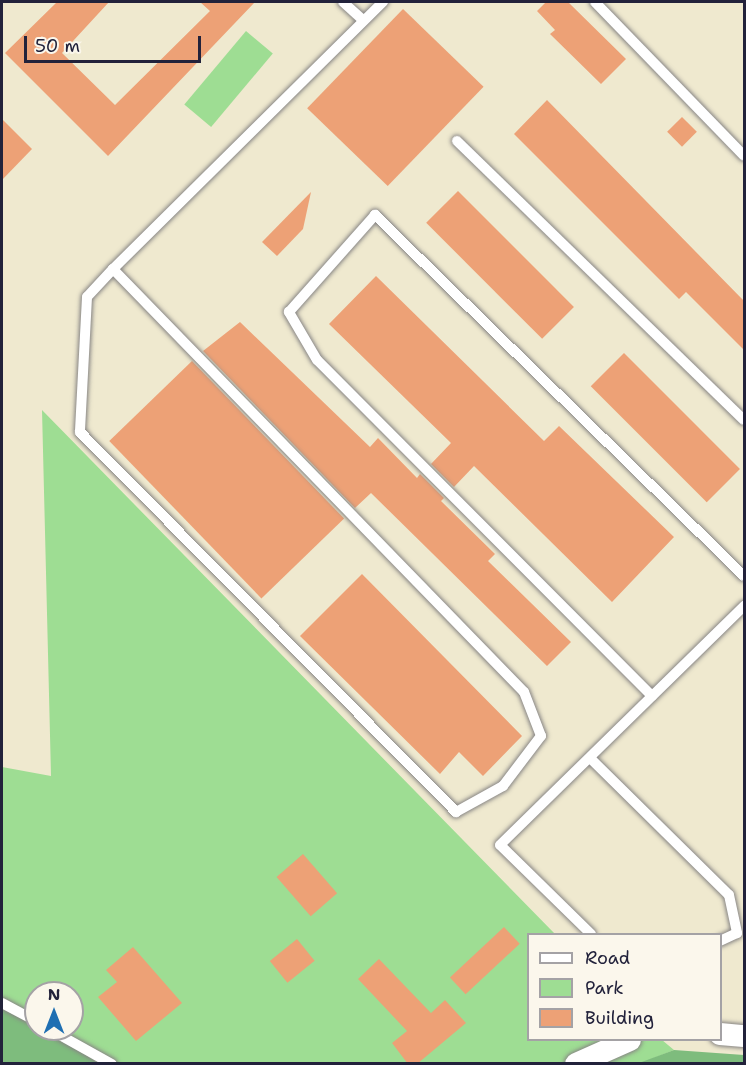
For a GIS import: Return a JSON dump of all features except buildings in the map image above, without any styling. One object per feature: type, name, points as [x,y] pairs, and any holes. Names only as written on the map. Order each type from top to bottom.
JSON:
[{"type":"street","points":[[722,1034],[744,1036]]},
{"type":"street","points":[[576,1064],[628,1041]]},
{"type":"lane","points":[[343,2],[363,21]]},
{"type":"lane","points":[[113,268],[524,692],[541,736],[503,786],[456,812],[80,432],[87,297],[113,268],[382,2]]},
{"type":"lane","points":[[595,2],[744,156]]},
{"type":"lane","points":[[457,141],[744,420]]},
{"type":"lane","points":[[652,696],[317,360],[290,312],[375,215],[744,576]]},
{"type":"lane","points":[[590,933],[500,845],[744,606]]},
{"type":"lane","points":[[590,758],[729,895],[740,931],[722,940]]},
{"type":"lane","points":[[2,1003],[24,1015]]},
{"type":"lane","points":[[71,1041],[112,1064]]},
{"type":"green space","points":[[246,31],[273,53],[211,127],[184,105]]},
{"type":"green space","points":[[42,410],[554,933],[527,933],[527,1041],[663,1041],[674,1050],[639,1064],[97,1063],[72,1041],[84,1041],[84,981],[24,981],[24,1013],[2,1008],[2,767],[51,776]]},
{"type":"green space","points":[[2,1008],[24,1013],[24,1041],[72,1041],[97,1063],[2,1063]]},
{"type":"green space","points":[[674,1050],[744,1055],[744,1063],[639,1063]]}]
